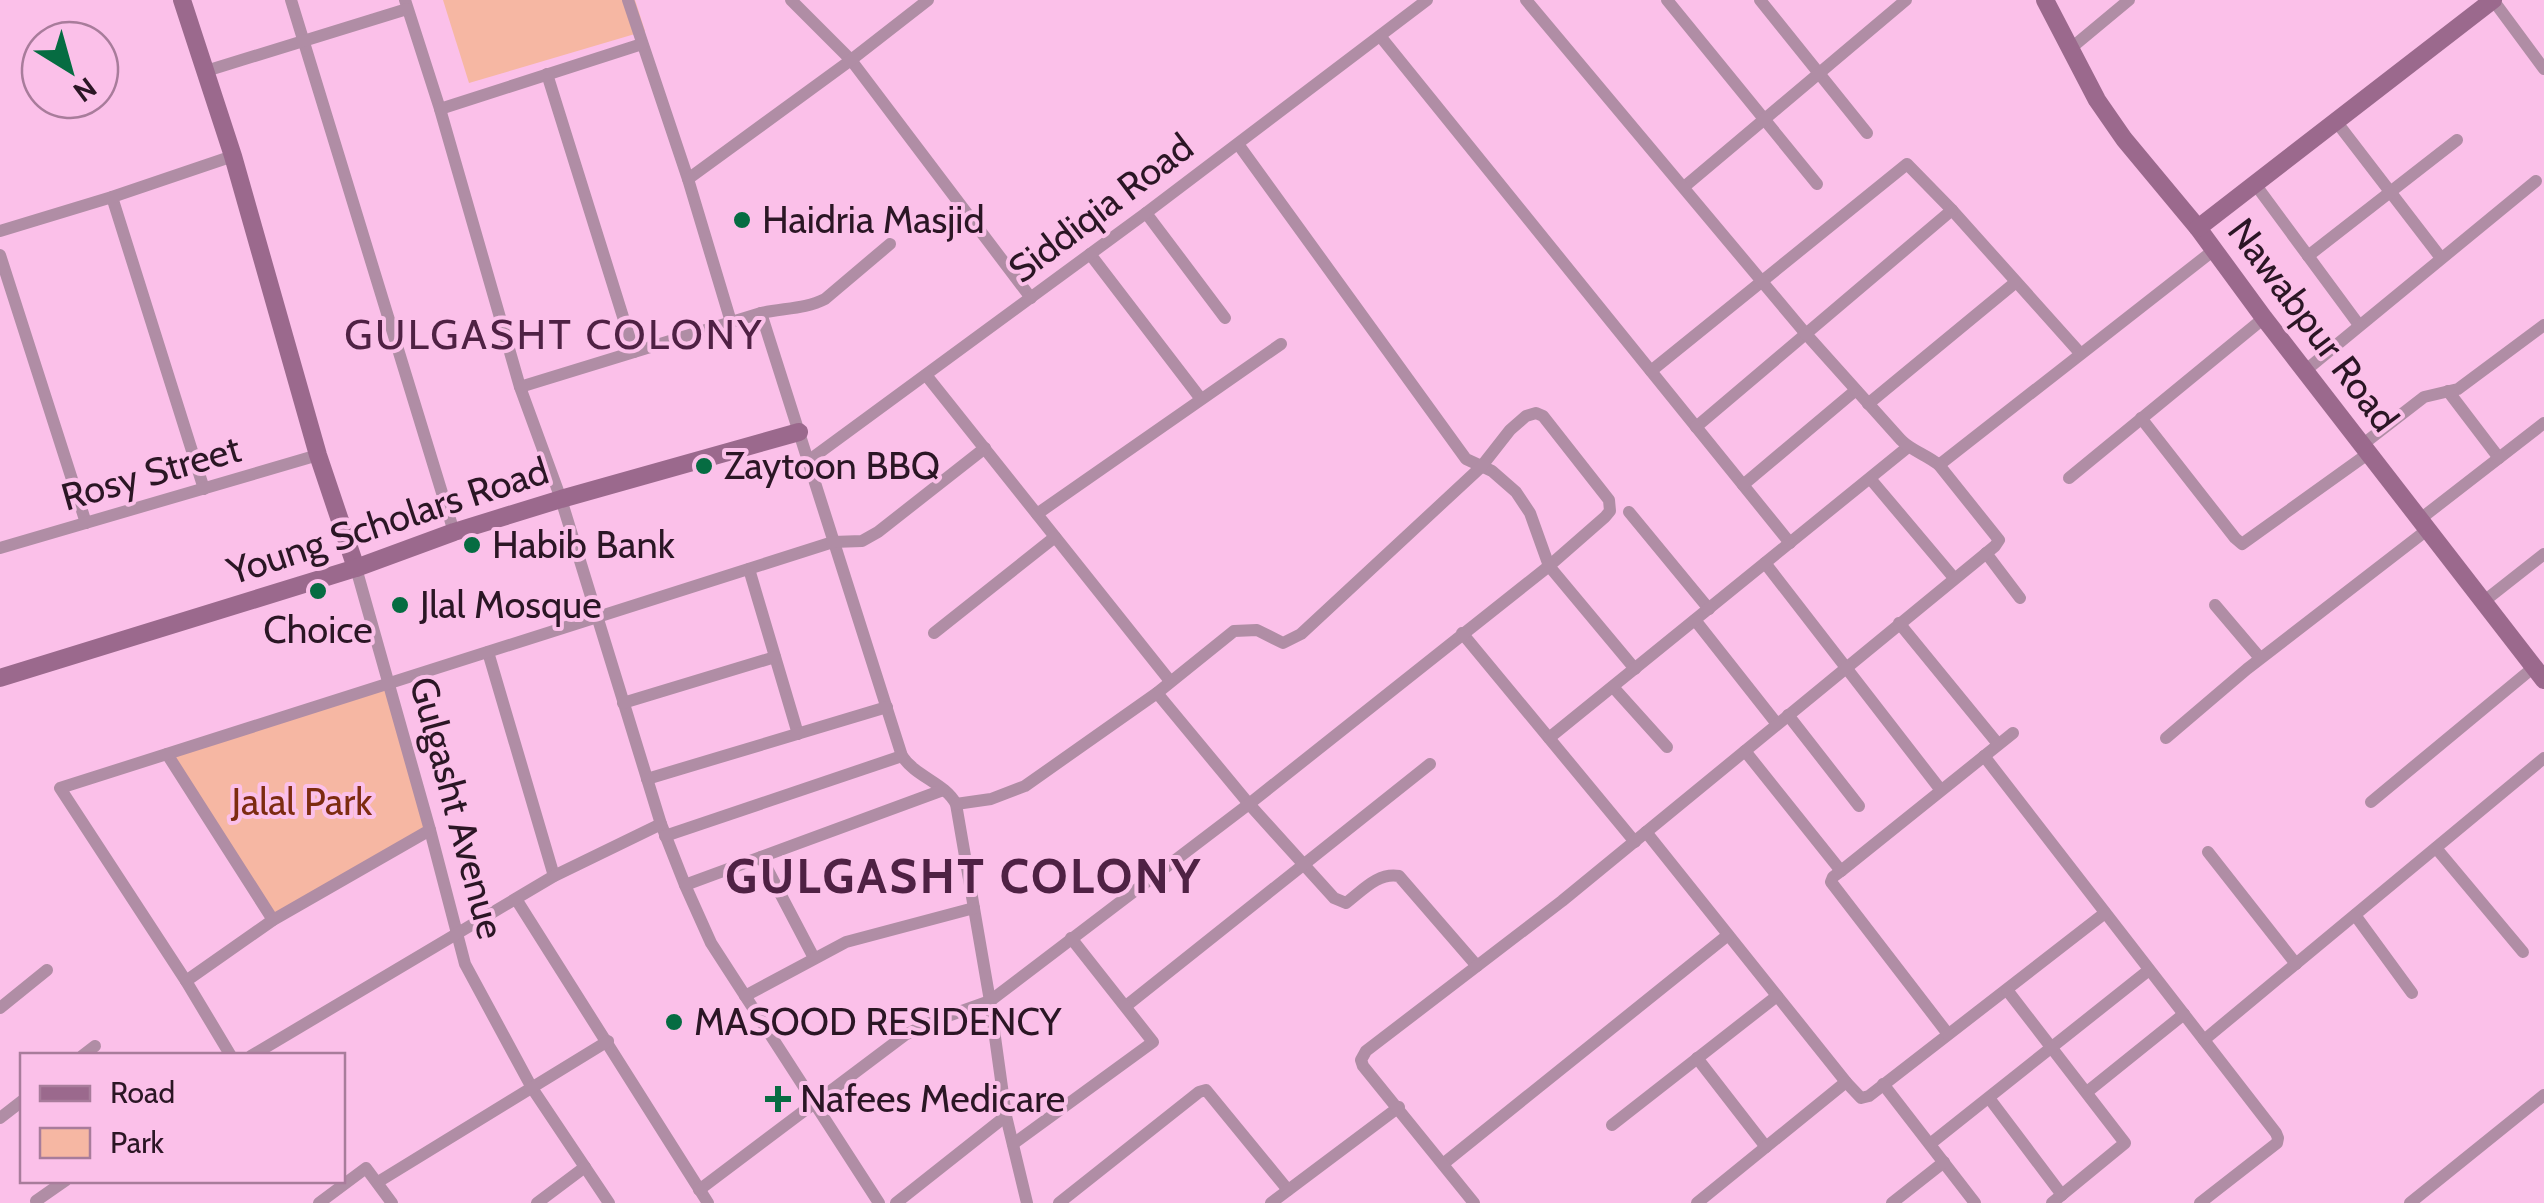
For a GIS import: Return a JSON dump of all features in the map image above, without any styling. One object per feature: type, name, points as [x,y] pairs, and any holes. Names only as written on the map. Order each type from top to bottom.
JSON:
[{"type":"street","name":"Gulgasht Avenue","points":[[182,0],[234,156],[318,455],[356,568],[465,964],[532,1088],[609,1203]]},
{"type":"street","points":[[291,0],[454,532]]},
{"type":"street","points":[[628,0],[731,322]]},
{"type":"street","points":[[791,0],[851,60],[1030,298]]},
{"type":"street","name":"Siddiqia Road","points":[[808,461],[1146,213],[1426,0]]},
{"type":"street","points":[[1474,1203],[1361,1060],[1366,1051],[1562,901],[1998,540],[1939,465],[1908,447],[1806,334],[1526,0]]},
{"type":"street","points":[[1667,0],[1818,184]]},
{"type":"street","points":[[1760,0],[1866,133]]},
{"type":"street","points":[[1684,187],[1906,0]]},
{"type":"street","name":"Nawabpur Road","points":[[2045,0],[2098,100],[2124,139],[2198,228],[2539,674]]},
{"type":"street","points":[[2070,49],[2129,0]]},
{"type":"street","points":[[2198,228],[2493,0],[2544,68]]},
{"type":"street","points":[[688,179],[925,1]]},
{"type":"street","points":[[206,71],[406,4],[520,387],[561,499],[663,830],[684,885],[711,943],[880,1203]]},
{"type":"street","points":[[1380,36],[1790,543]]},
{"type":"street","points":[[440,109],[642,44]]},
{"type":"street","points":[[546,74],[634,352]]},
{"type":"street","points":[[2336,120],[2442,258]]},
{"type":"street","points":[[2308,256],[2456,140]]},
{"type":"street","points":[[1238,144],[1458,450],[1466,460],[1492,471],[1516,492],[1530,513],[1549,566],[1634,669]]},
{"type":"street","points":[[0,230],[234,156]]},
{"type":"street","points":[[1651,371],[1906,164],[2080,354]]},
{"type":"street","points":[[2306,370],[2536,181]]},
{"type":"street","points":[[2255,184],[2359,325]]},
{"type":"street","points":[[112,197],[204,488]]},
{"type":"street","points":[[1696,427],[1952,210]]},
{"type":"street","points":[[1146,213],[1224,318]]},
{"type":"street","points":[[520,387],[760,313],[813,306],[890,244]]},
{"type":"street","points":[[1939,465],[2214,250]]},
{"type":"street","points":[[1090,254],[1202,399]]},
{"type":"street","points":[[0,255],[86,523]]},
{"type":"street","points":[[1868,404],[2016,282]]},
{"type":"street","points":[[760,313],[902,756],[912,769],[956,804],[1006,1116],[1027,1203]]},
{"type":"street","points":[[2069,478],[2264,318]]},
{"type":"street","points":[[2141,418],[2242,544],[2365,449],[2424,397],[2458,389],[2544,325]]},
{"type":"street","points":[[1037,514],[1280,344]]},
{"type":"street","points":[[926,374],[1170,682]]},
{"type":"street","points":[[1743,485],[1856,390]]},
{"type":"street","points":[[2448,392],[2499,458]]},
{"type":"street","points":[[699,1190],[906,1035],[990,1002],[1249,804],[1549,566],[1606,517],[1609,500],[1543,416],[1526,416],[1481,468],[1302,634],[1283,642],[1257,630],[1234,631],[1025,786],[991,799],[956,804]]},
{"type":"street","points":[[2166,738],[2544,423]]},
{"type":"street","name":"Young Scholars Road","points":[[0,678],[356,568],[561,499],[798,432]]},
{"type":"street","points":[[1549,738],[1908,447]]},
{"type":"street","points":[[229,1053],[60,788],[833,542],[862,541],[985,448]]},
{"type":"street","name":"Rosy Street","points":[[0,548],[318,455]]},
{"type":"street","points":[[1874,482],[1954,578]]},
{"type":"street","points":[[1629,512],[1709,609]]},
{"type":"street","points":[[934,633],[1056,537]]},
{"type":"street","points":[[1986,553],[2020,598]]},
{"type":"street","points":[[2483,602],[2544,554]]},
{"type":"street","points":[[1765,563],[1940,789]]},
{"type":"street","points":[[749,569],[798,734]]},
{"type":"street","points":[[2215,605],[2260,658]]},
{"type":"street","points":[[1695,620],[1858,806]]},
{"type":"street","points":[[1899,623],[1998,744]]},
{"type":"street","points":[[1462,633],[1634,842]]},
{"type":"street","points":[[488,652],[554,876]]},
{"type":"street","points":[[623,703],[775,657]]},
{"type":"street","points":[[2371,802],[2539,674]]},
{"type":"street","points":[[1612,686],[1667,747]]},
{"type":"street","points":[[1156,692],[1249,804],[1340,902],[1346,902],[1380,877],[1399,876],[1477,966]]},
{"type":"street","points":[[647,779],[886,707]]},
{"type":"street","points":[[1948,1034],[1831,882],[1840,870],[2013,733]]},
{"type":"street","points":[[1744,751],[1840,870]]},
{"type":"street","points":[[167,754],[273,920]]},
{"type":"street","points":[[256,1053],[554,876],[663,830],[902,756]]},
{"type":"street","points":[[1984,756],[2278,1138],[2277,1143],[2209,1200]]},
{"type":"street","points":[[2204,1040],[2544,758]]},
{"type":"street","points":[[1126,1006],[1430,764]]},
{"type":"street","points":[[684,885],[943,790]]},
{"type":"street","points":[[186,981],[273,920],[430,830]]},
{"type":"street","points":[[1646,832],[1846,1082],[1864,1098],[2105,913]]},
{"type":"street","points":[[2436,848],[2523,952]]},
{"type":"street","points":[[2208,852],[2296,964]]},
{"type":"street","points":[[761,857],[814,958]]},
{"type":"street","points":[[516,899],[708,1203]]},
{"type":"street","points":[[745,996],[846,942],[974,908]]},
{"type":"street","points":[[2355,915],[2412,993]]},
{"type":"street","points":[[1443,1164],[1728,935]]},
{"type":"street","points":[[1013,1144],[1152,1042],[1072,938]]},
{"type":"street","points":[[0,1008],[46,970]]},
{"type":"street","points":[[1930,1144],[2149,970]]},
{"type":"street","points":[[1989,1098],[2057,1199],[2124,1143],[2007,990]]},
{"type":"street","points":[[1612,1125],[1777,996]]},
{"type":"street","points":[[2087,1092],[2184,1014]]},
{"type":"street","points":[[378,1182],[608,1042]]},
{"type":"street","points":[[86,1053],[95,1046]]},
{"type":"street","points":[[1697,1058],[1766,1147]]},
{"type":"street","points":[[1697,1203],[1846,1082]]},
{"type":"street","points":[[1883,1084],[1975,1203]]},
{"type":"street","points":[[1059,1203],[1206,1090],[1288,1190]]},
{"type":"street","points":[[2410,1203],[2544,1095]]},
{"type":"street","points":[[0,1118],[20,1103]]},
{"type":"street","points":[[1271,1203],[1398,1107]]},
{"type":"street","points":[[896,1203],[1006,1116]]},
{"type":"street","points":[[1892,1203],[1944,1162]]},
{"type":"street","points":[[537,1203],[585,1166]]},
{"type":"street","points":[[319,1203],[366,1168],[392,1203]]},
{"type":"street","points":[[36,1202],[62,1183]]},
{"type":"green space","points":[[443,0],[635,0],[645,31],[469,83]]},
{"type":"green space","name":"Jalal Park","points":[[389,683],[430,830],[273,920],[167,754]]},
{"type":"place","name":"Haidria Masjid","points":[[742,220]]},
{"type":"place","name":"Zaytoon BBQ","points":[[704,466]]},
{"type":"place","name":"Habib Bank","points":[[472,545]]},
{"type":"place","name":"Choice","points":[[318,591]]},
{"type":"place","name":"Jlal Mosque","points":[[400,605]]},
{"type":"place","name":"MASOOD RESIDENCY","points":[[674,1022]]},
{"type":"place","name":"Nafees Medicare","points":[[778,1099]]},
{"type":"district","name":"GULGASHT COLONY","points":[[554,334]]},
{"type":"district","name":"GULGASHT COLONY","points":[[964,876]]}]
